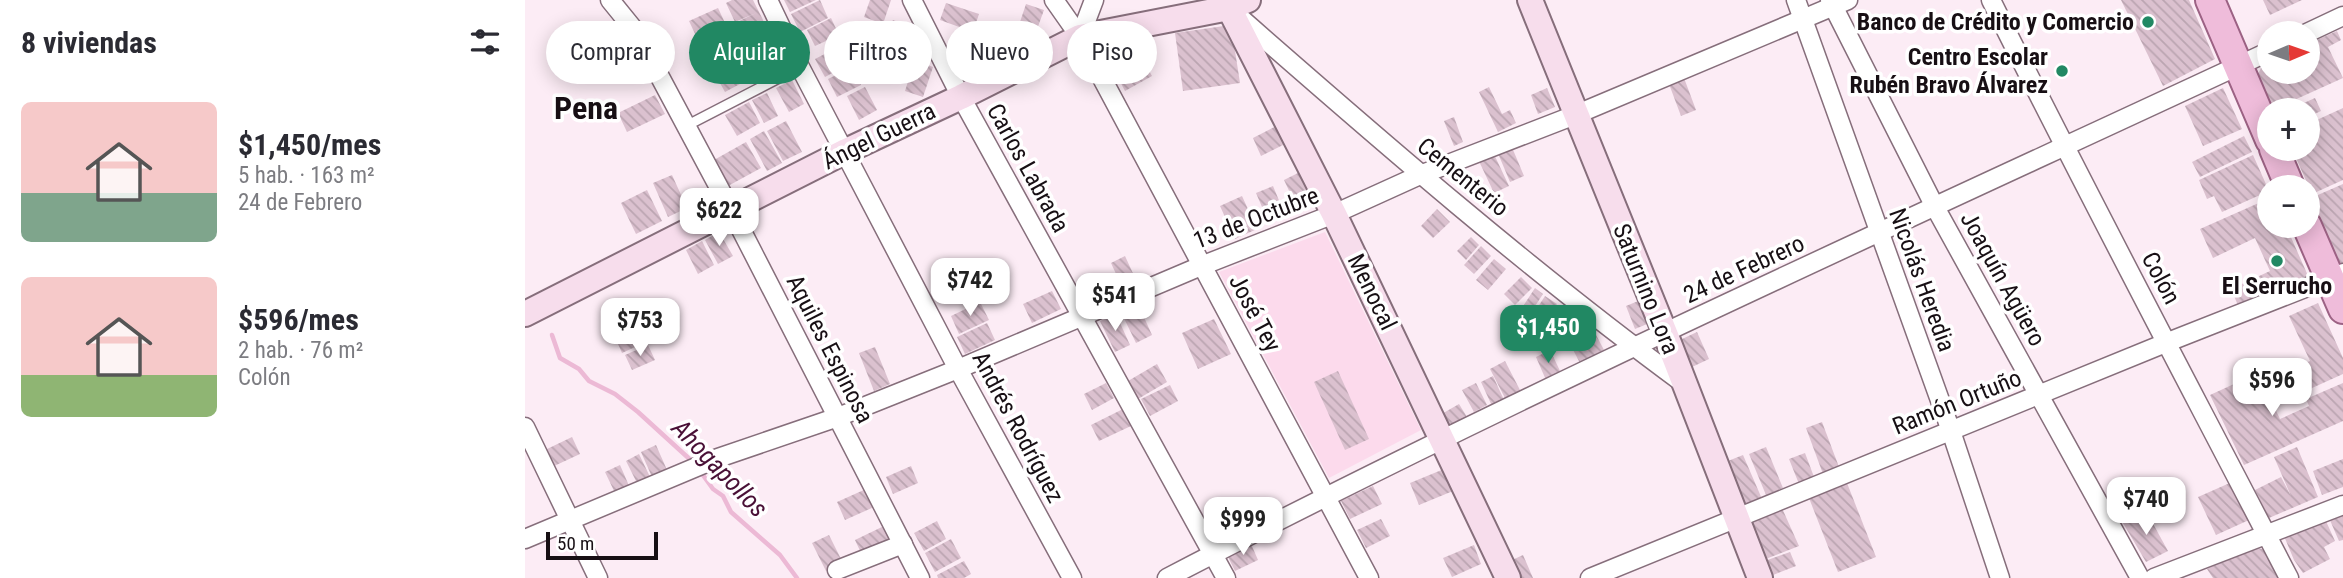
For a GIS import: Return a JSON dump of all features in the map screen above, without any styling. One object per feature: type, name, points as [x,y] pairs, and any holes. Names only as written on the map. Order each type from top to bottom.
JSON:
[{"type":"main road","points":[[2210,0],[2257,110]]},
{"type":"main road","points":[[2314,238],[2337,276],[2343,309]]},
{"type":"street","name":"Aquiles Espinosa","points":[[610,0],[636,32],[731,210],[920,578]]},
{"type":"street","name":"Andrés Rodríguez","points":[[768,0],[778,21]]},
{"type":"street","name":"Carlos Labrada","points":[[912,0],[961,97],[1226,578]]},
{"type":"street","name":"José Tey","points":[[1054,0],[1069,21]]},
{"type":"street","points":[[1086,21],[1094,0]]},
{"type":"street","name":"Saturnino Lora","points":[[1530,0],[1665,333],[1760,578]]},
{"type":"street","name":"Nicolás Heredia","points":[[1797,0],[1951,431],[2000,578]]},
{"type":"street","name":"Colón","points":[[1990,0],[2289,578]]},
{"type":"street","name":"13 de Octubre","points":[[525,539],[718,458],[838,417],[958,369],[1201,265],[1334,214],[1420,175],[1576,115],[1803,20],[1837,2]]},
{"type":"street","name":"Joaquín Agüero","points":[[1837,2],[1935,207],[2140,578]]},
{"type":"street","name":"Ángel Guerra","points":[[1151,21],[1231,3]]},
{"type":"street","name":"Cementerio","points":[[1231,3],[1420,175],[1683,383]]},
{"type":"street","name":"Menocal","points":[[1231,3],[1508,578]]},
{"type":"street","points":[[2321,26],[2343,16]]},
{"type":"street","name":"Ángel Guerra","points":[[525,314],[846,151],[1067,44]]},
{"type":"street","name":"24 de Febrero","points":[[1167,578],[1443,439],[1635,347],[2257,57]]},
{"type":"street","name":"Andrés Rodríguez","points":[[809,84],[958,369],[1072,578]]},
{"type":"street","name":"José Tey","points":[[1105,84],[1369,578]]},
{"type":"street","name":"Ramón Ortuño","points":[[1590,578],[2168,342],[2337,276]]},
{"type":"street","points":[[525,427],[598,578]]},
{"type":"street","points":[[2154,578],[2343,505]]},
{"type":"street","points":[[837,570],[903,544]]},
{"type":"lane","points":[[686,126],[769,84]]},
{"type":"shaded area","points":[[1325,232],[1421,430],[1329,478],[1219,272]]},
{"type":"building","points":[[732,0],[753,0],[764,21],[739,21],[756,13],[735,21],[726,3]]},
{"type":"building","points":[[784,0],[816,0],[790,12]]},
{"type":"building","points":[[820,0],[828,18],[810,27],[810,21],[794,21],[791,14]]},
{"type":"building","points":[[870,0],[891,0],[884,21],[864,17]]},
{"type":"building","points":[[2121,0],[2189,0],[2215,59],[2163,86]]},
{"type":"building","points":[[2263,0],[2302,0],[2270,15]]},
{"type":"building","points":[[946,3],[979,14],[977,21],[940,20]]},
{"type":"building","points":[[1026,4],[1044,10],[1040,21],[1020,21]]},
{"type":"building","points":[[718,8],[724,21],[689,21]]},
{"type":"building","points":[[824,22],[824,42],[815,46],[810,28]]},
{"type":"building","points":[[1231,25],[1240,83],[1183,91],[1175,33]]},
{"type":"building","points":[[2337,31],[2341,40],[2328,47],[2343,78],[2299,98],[2267,98],[2262,84],[2321,84],[2321,38]]},
{"type":"building","points":[[824,54],[824,75],[815,59]]},
{"type":"building","points":[[1684,78],[1696,110],[1681,116],[1669,84]]},
{"type":"building","points":[[720,84],[740,84],[725,92]]},
{"type":"building","points":[[784,84],[794,84],[804,104],[789,112],[776,88]]},
{"type":"building","points":[[830,84],[860,84],[861,85],[837,97]]},
{"type":"building","points":[[907,84],[927,84],[923,97],[905,91]]},
{"type":"building","points":[[1121,84],[1138,84],[1125,91]]},
{"type":"building","points":[[865,87],[877,110],[859,120],[847,96]]},
{"type":"building","points":[[1489,87],[1502,114],[1510,110],[1516,123],[1498,132],[1479,92]]},
{"type":"building","points":[[1547,88],[1555,107],[1538,114],[1531,95]]},
{"type":"building","points":[[2223,88],[2242,129],[2203,146],[2185,106]]},
{"type":"building","points":[[767,93],[778,116],[764,123],[752,100]]},
{"type":"building","points":[[655,95],[665,114],[627,132],[618,113]]},
{"type":"building","points":[[749,102],[760,123],[737,136],[725,115]]},
{"type":"building","points":[[2343,108],[2343,180],[2320,190],[2320,175],[2304,175],[2297,161],[2320,161],[2320,119]]},
{"type":"building","points":[[1454,117],[1463,142],[1454,146],[1444,121]]},
{"type":"building","points":[[786,121],[802,152],[783,161],[767,131]]},
{"type":"building","points":[[1280,124],[1289,142],[1261,156],[1253,138]]},
{"type":"building","points":[[764,131],[782,163],[767,171],[750,139]]},
{"type":"building","points":[[2244,136],[2252,152],[2200,177],[2192,162]]},
{"type":"building","points":[[746,142],[761,168],[728,186],[714,160]]},
{"type":"building","points":[[1511,145],[1524,176],[1510,182],[1497,151]]},
{"type":"building","points":[[1492,150],[1509,186],[1494,193],[1477,157]]},
{"type":"building","points":[[2253,155],[2262,175],[2257,175],[2257,196],[2222,212],[2214,196],[2207,199],[2199,180]]},
{"type":"building","points":[[1302,171],[1317,204],[1299,212],[1284,180]]},
{"type":"building","points":[[672,175],[687,208],[668,217],[653,183]]},
{"type":"building","points":[[2343,184],[2343,270],[2320,218],[2320,194]]},
{"type":"building","points":[[1273,186],[1285,215],[1268,221],[1256,193]]},
{"type":"building","points":[[647,190],[662,221],[636,234],[621,203]]},
{"type":"building","points":[[1242,196],[1257,229],[1235,239],[1220,206]]},
{"type":"building","points":[[2257,204],[2257,238],[2291,238],[2309,278],[2240,310],[2231,289],[2270,271],[2255,238],[2213,258],[2200,229]]},
{"type":"building","points":[[1437,209],[1450,222],[1433,238],[1421,226]]},
{"type":"building","points":[[719,232],[733,256],[718,264],[705,240]]},
{"type":"building","points":[[1471,237],[1479,245],[1466,260],[1457,251]]},
{"type":"building","points":[[702,241],[714,265],[698,274],[686,250]]},
{"type":"building","points":[[1481,246],[1491,256],[1474,274],[1464,265]]},
{"type":"building","points":[[1125,256],[1136,280],[1122,287],[1111,263]]},
{"type":"building","points":[[1494,259],[1506,269],[1488,290],[1476,280]]},
{"type":"building","points":[[1101,276],[1110,293],[1083,306],[1075,289]]},
{"type":"building","points":[[1521,277],[1532,288],[1515,305],[1504,294]]},
{"type":"building","points":[[1535,288],[1543,294],[1526,320],[1518,314]]},
{"type":"building","points":[[1052,291],[1061,309],[1032,323],[1023,304]]},
{"type":"building","points":[[1545,296],[1557,304],[1540,329],[1529,321]]},
{"type":"building","points":[[1643,299],[1652,322],[1635,329],[1626,306]]},
{"type":"building","points":[[980,302],[989,320],[959,334],[951,316]]},
{"type":"building","points":[[2318,303],[2343,358],[2343,374],[2301,393],[2290,370],[2310,361],[2289,316]]},
{"type":"building","points":[[1138,304],[1152,335],[1136,343],[1121,312]]},
{"type":"building","points":[[1559,306],[1572,317],[1555,339],[1542,328]]},
{"type":"building","points":[[632,309],[639,323],[616,334],[609,319]]},
{"type":"building","points":[[1116,314],[1130,345],[1115,352],[1100,321]]},
{"type":"building","points":[[1214,319],[1231,354],[1198,369],[1182,333]]},
{"type":"building","points":[[987,323],[995,340],[965,354],[957,337]]},
{"type":"building","points":[[638,326],[646,342],[622,353],[615,337]]},
{"type":"building","points":[[1697,332],[1709,359],[1692,367],[1680,340]]},
{"type":"building","points":[[1595,333],[1604,350],[1580,363],[1571,346]]},
{"type":"building","points":[[648,345],[655,360],[632,370],[625,355]]},
{"type":"building","points":[[875,347],[890,384],[874,391],[859,353]]},
{"type":"building","points":[[1550,350],[1561,373],[1546,380],[1536,357]]},
{"type":"building","points":[[1505,361],[1521,392],[1506,400],[1490,369]]},
{"type":"building","points":[[1157,364],[1167,382],[1138,399],[1128,381]]},
{"type":"building","points":[[1338,371],[1369,439],[1345,450],[1314,382]]},
{"type":"building","points":[[2258,373],[2280,419],[2309,406],[2306,399],[2343,383],[2343,421],[2244,465],[2210,395]]},
{"type":"building","points":[[1493,376],[1504,400],[1492,406],[1481,382]]},
{"type":"building","points":[[1106,383],[1114,398],[1092,410],[1084,394]]},
{"type":"building","points":[[1476,383],[1487,405],[1474,412],[1462,390]]},
{"type":"building","points":[[1170,385],[1178,401],[1150,416],[1141,399]]},
{"type":"building","points":[[1459,404],[1467,417],[1447,428],[1440,415]]},
{"type":"building","points":[[1123,409],[1131,426],[1099,441],[1091,425]]},
{"type":"building","points":[[1822,422],[1839,467],[1823,474],[1806,428]]},
{"type":"building","points":[[572,437],[580,454],[552,467],[545,450]]},
{"type":"building","points":[[656,445],[667,470],[652,477],[641,452]]},
{"type":"building","points":[[1766,447],[1783,488],[1766,495],[1749,454]]},
{"type":"building","points":[[2297,447],[2318,497],[2269,518],[2255,490],[2281,477],[2291,496],[2274,457]]},
{"type":"building","points":[[1805,453],[1814,477],[1799,484],[1789,459]]},
{"type":"building","points":[[639,454],[651,479],[638,485],[626,461]]},
{"type":"building","points":[[1743,455],[1762,499],[1742,507],[1723,463]]},
{"type":"building","points":[[2343,459],[2343,487],[2322,495],[2313,471]]},
{"type":"building","points":[[620,465],[630,488],[616,495],[605,472]]},
{"type":"building","points":[[911,466],[918,483],[893,494],[886,477]]},
{"type":"building","points":[[1444,469],[1453,491],[1419,505],[1410,483]]},
{"type":"building","points":[[2232,482],[2249,520],[2216,535],[2198,497]]},
{"type":"building","points":[[1847,483],[1876,557],[1838,572],[1809,498]]},
{"type":"building","points":[[1373,486],[1382,504],[1350,519],[1341,501]]},
{"type":"building","points":[[866,489],[874,507],[845,520],[837,502]]},
{"type":"building","points":[[1781,506],[1799,546],[1763,560],[1747,519]]},
{"type":"building","points":[[2146,511],[2168,551],[2146,562],[2123,523]]},
{"type":"building","points":[[2343,512],[2343,540],[2339,541],[2329,518]]},
{"type":"building","points":[[1381,519],[1390,536],[1366,548],[1357,530]]},
{"type":"building","points":[[2325,519],[2335,541],[2324,547],[2330,559],[2303,573],[2284,536]]},
{"type":"building","points":[[937,521],[946,539],[924,551],[914,533]]},
{"type":"building","points":[[886,525],[893,540],[862,555],[855,540]]},
{"type":"building","points":[[829,535],[843,563],[826,571],[812,543]]},
{"type":"building","points":[[951,539],[961,558],[935,572],[925,553]]},
{"type":"building","points":[[1251,544],[1258,560],[1235,571],[1227,555]]},
{"type":"building","points":[[1474,545],[1481,564],[1452,577],[1443,558]]},
{"type":"building","points":[[2253,547],[2266,550],[2279,578],[2213,578],[2207,569]]},
{"type":"building","points":[[1790,552],[1796,566],[1768,577],[1762,562]]},
{"type":"building","points":[[1523,555],[1533,578],[1518,578],[1510,561]]},
{"type":"building","points":[[964,561],[971,574],[964,578],[938,578],[937,575]]},
{"type":"waterway","name":"Ahogapollos","points":[[552,335],[560,358],[579,369],[589,381],[615,394],[638,412],[695,464]]},
{"type":"waterway","name":"Ahogapollos","points":[[700,471],[713,489],[723,496],[731,512],[780,555],[797,578]]},
{"type":"place","name":"Banco de Crédito y Comercio","points":[[2148,22]]},
{"type":"place","name":"Centro Escolar Rubén Bravo Álvarez","points":[[2062,71]]},
{"type":"place","name":"El Serrucho","points":[[2277,261]]},
{"type":"district","name":"Pena","points":[[586,108]]}]
